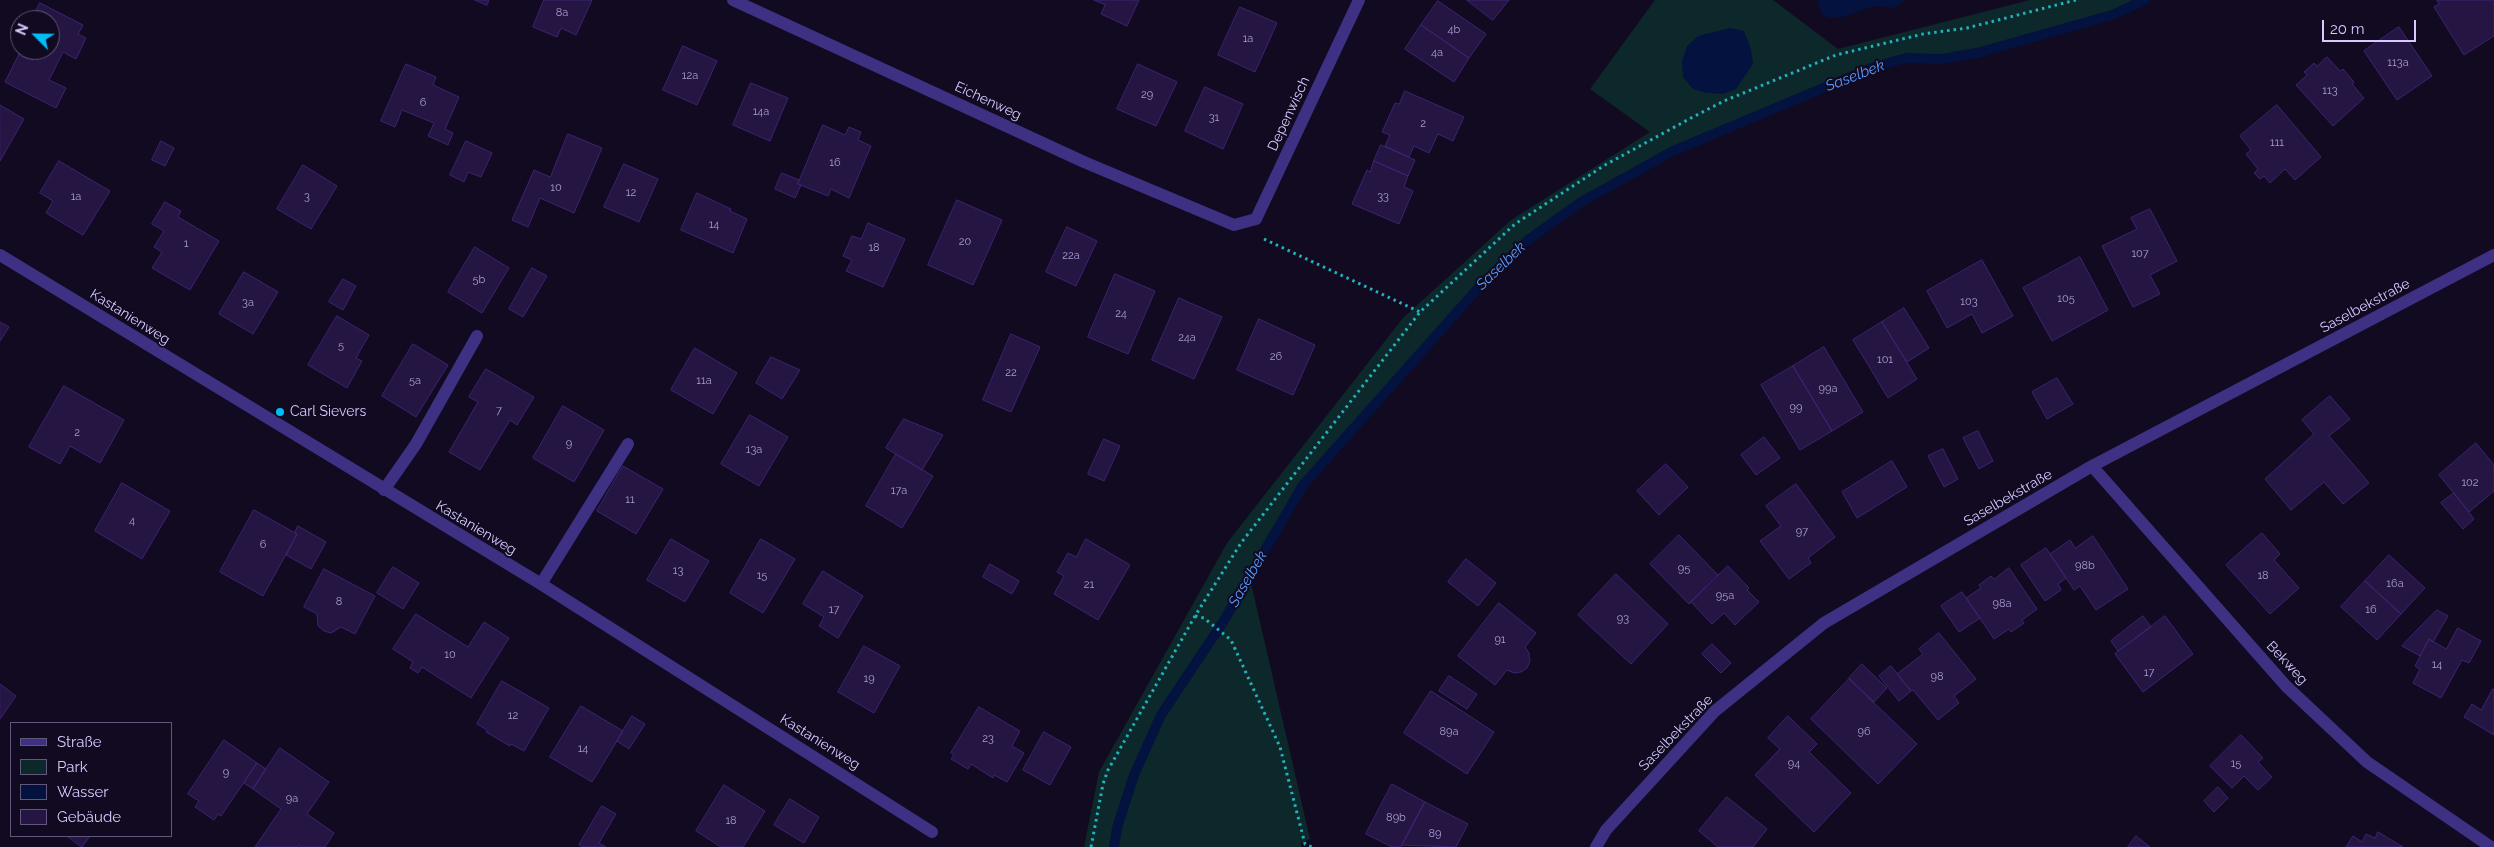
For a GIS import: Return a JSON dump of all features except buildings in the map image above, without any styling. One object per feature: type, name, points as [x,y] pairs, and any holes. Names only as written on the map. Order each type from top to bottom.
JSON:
[{"type":"street","name":"Eichenweg","points":[[733,0],[1084,162],[1234,225]]},
{"type":"street","name":"Depenwisch","points":[[1234,225],[1256,219],[1359,0]]},
{"type":"street","name":"Kastanienweg","points":[[0,255],[541,584],[932,832]]},
{"type":"street","name":"Saselbekstraße","points":[[1596,847],[1606,830],[1715,711],[1824,622],[2092,466],[2494,255]]},
{"type":"street","points":[[384,490],[416,444],[478,336]]},
{"type":"street","points":[[541,584],[628,444]]},
{"type":"street","name":"Bekweg","points":[[2092,466],[2286,686],[2367,762],[2491,847]]},
{"type":"path","points":[[1092,847],[1103,784],[1108,770],[1195,616],[1241,543],[1420,312],[1515,224],[1604,165],[1724,101],[1836,55],[1923,34],[1967,28],[2076,0]]},
{"type":"path","points":[[1234,225],[1420,312]]},
{"type":"path","points":[[1195,616],[1204,618],[1231,640],[1280,747],[1305,844],[1312,847]]},
{"type":"green space","points":[[1655,0],[1773,0],[1838,49],[2030,0],[2145,0],[2130,9],[1977,53],[1941,59],[1906,59],[1889,62],[1673,151],[1581,202],[1528,240],[1481,285],[1303,485],[1251,583],[1310,839],[1301,843],[1301,847],[1084,847],[1099,772],[1227,543],[1403,318],[1511,220],[1650,132],[1590,89]]},
{"type":"water","points":[[1818,0],[1905,0],[1895,8],[1873,6],[1847,16],[1831,18],[1825,16],[1820,10]]},
{"type":"water","points":[[1730,28],[1744,31],[1751,49],[1753,64],[1736,89],[1723,94],[1706,93],[1693,89],[1683,77],[1682,61],[1687,46],[1698,36]]},
{"type":"waterway","name":"Saselbek","points":[[1114,847],[1117,828],[1134,775],[1161,715],[1223,622],[1303,485],[1481,285],[1528,240],[1581,202],[1673,151],[1871,68],[1906,58],[1941,59],[1977,53],[2112,15],[2145,0]]},
{"type":"place","name":"Carl Sievers","points":[[280,412]]}]
